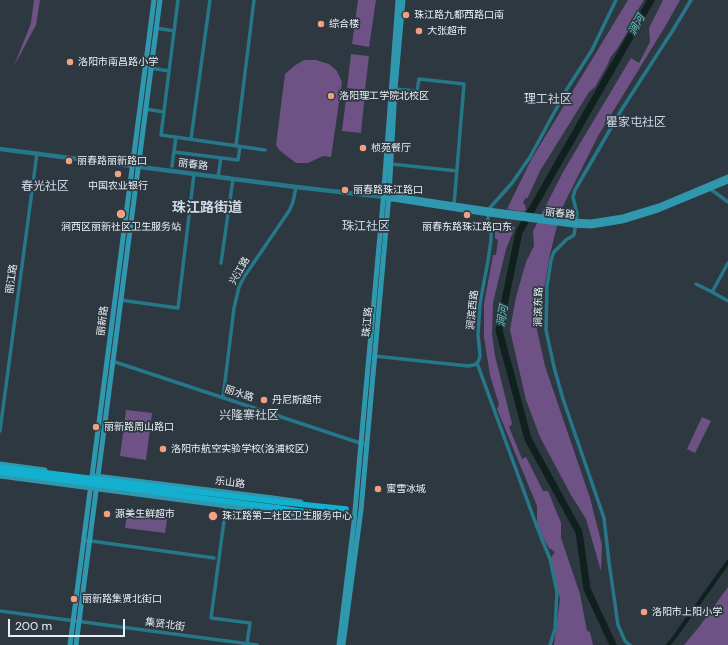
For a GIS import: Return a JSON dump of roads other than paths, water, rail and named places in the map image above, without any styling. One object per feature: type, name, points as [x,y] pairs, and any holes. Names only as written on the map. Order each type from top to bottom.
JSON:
[{"type":"main road","name":"丽新路","points":[[154,0],[154,28]]},
{"type":"main road","name":"丽新路","points":[[70,645],[76,621],[148,68],[160,0]]},
{"type":"main road","name":"珠江路","points":[[364,444],[374,356],[387,197],[398,0]]},
{"type":"main road","name":"珠江路","points":[[343,645],[358,510],[391,164],[395,89],[403,0]]},
{"type":"main road","name":"丽春路","points":[[708,187],[728,177]]},
{"type":"main road","name":"丽春路","points":[[387,197],[575,223],[623,217],[659,206],[728,181]]},
{"type":"main road","name":"丽春路","points":[[387,197],[454,205],[489,212]]},
{"type":"main road","name":"乐山路","points":[[0,464],[226,506],[280,513],[357,517]]},
{"type":"main road","name":"乐山路","points":[[0,470],[93,482]]},
{"type":"main road","points":[[0,470],[279,505],[343,517]]},
{"type":"main road","name":"乐山路","points":[[0,476],[93,482],[266,497],[358,510]]},
{"type":"main road","points":[[279,505],[346,509]]},
{"type":"main road","name":"珠江路","points":[[339,645],[354,522],[357,517]]},
{"type":"main road","name":"丽新路","points":[[76,621],[76,645]]},
{"type":"street","points":[[178,0],[161,135],[265,150]]},
{"type":"street","points":[[192,140],[210,0]]},
{"type":"street","points":[[174,152],[238,160],[238,146],[254,0]]},
{"type":"street","points":[[489,212],[530,157],[567,89],[592,50],[616,0]]},
{"type":"street","points":[[575,223],[577,214],[573,197],[575,190],[622,109],[691,0]]},
{"type":"street","points":[[154,28],[174,31]]},
{"type":"street","points":[[148,68],[169,71]]},
{"type":"street","points":[[395,89],[417,92],[419,79],[464,84],[454,205]]},
{"type":"street","points":[[143,109],[164,112]]},
{"type":"street","points":[[172,166],[176,137]]},
{"type":"street","name":"丽春路","points":[[0,149],[296,187],[387,197]]},
{"type":"street","name":"丽江路","points":[[0,431],[37,153]]},
{"type":"street","points":[[218,177],[221,158]]},
{"type":"street","points":[[391,164],[457,170]]},
{"type":"street","points":[[118,300],[178,308],[194,174]]},
{"type":"street","points":[[221,263],[233,179]]},
{"type":"street","name":"兴江路","points":[[224,398],[234,308],[239,287],[244,277],[289,211],[293,202],[296,187]]},
{"type":"street","points":[[708,187],[728,202]]},
{"type":"street","name":"涧滨西路","points":[[489,212],[488,222],[491,228],[491,240],[480,303],[478,335],[480,355],[477,363],[534,519],[550,558],[557,592],[555,629],[550,645]]},
{"type":"street","name":"涧滨东路","points":[[575,223],[574,235],[557,248],[551,260],[547,286],[546,330],[554,368],[563,399],[604,518],[618,625],[625,640],[630,645]]},
{"type":"street","points":[[712,292],[728,263]]},
{"type":"street","points":[[696,284],[728,301]]},
{"type":"street","points":[[374,356],[468,366],[477,363]]},
{"type":"street","name":"丽水路","points":[[110,361],[364,444]]},
{"type":"street","points":[[226,506],[211,618],[250,623],[247,644]]},
{"type":"street","points":[[86,541],[214,558]]},
{"type":"street","name":"集贤北街","points":[[0,611],[257,645]]},
{"type":"waterway","name":"涧河","points":[[613,645],[587,589],[579,532],[528,439],[499,330],[519,232],[651,0]]},
{"type":"waterway","points":[[668,645],[728,562]]},
{"type":"place","name":"珠江路九都西路口南","points":[[406,15]]},
{"type":"place","name":"综合楼","points":[[321,24]]},
{"type":"place","name":"大张超市","points":[[419,31]]},
{"type":"place","name":"洛阳市南昌路小学","points":[[70,62]]},
{"type":"place","name":"洛阳理工学院北校区","points":[[331,96]]},
{"type":"place","name":"桢苑餐厅","points":[[363,148]]},
{"type":"place","name":"丽春路丽新路口","points":[[69,161]]},
{"type":"place","name":"中国农业银行","points":[[118,174]]},
{"type":"place","name":"丽春路珠江路口","points":[[345,190]]},
{"type":"place","name":"涧西区丽新社区卫生服务站","points":[[121,214]]},
{"type":"place","name":"丽春东路珠江路口东","points":[[467,215]]},
{"type":"place","name":"丹尼斯超市","points":[[264,400]]},
{"type":"place","name":"丽新路周山路口","points":[[96,427]]},
{"type":"place","name":"洛阳市航空实验学校(洛浦校区)","points":[[163,449]]},
{"type":"place","name":"蜜雪冰城","points":[[378,489]]},
{"type":"place","name":"源美生鲜超市","points":[[107,514]]},
{"type":"place","name":"珠江路第二社区卫生服务中心","points":[[213,516]]},
{"type":"place","name":"丽新路集贤北街口","points":[[74,599]]},
{"type":"place","name":"洛阳市上阳小学","points":[[644,612]]},
{"type":"district","name":"理工社区","points":[[548,100]]},
{"type":"district","name":"瞿家屯社区","points":[[636,123]]},
{"type":"district","name":"春光社区","points":[[45,187]]},
{"type":"district","name":"珠江路街道","points":[[207,208]]},
{"type":"district","name":"珠江社区","points":[[366,227]]},
{"type":"district","name":"兴隆寨社区","points":[[249,416]]}]
